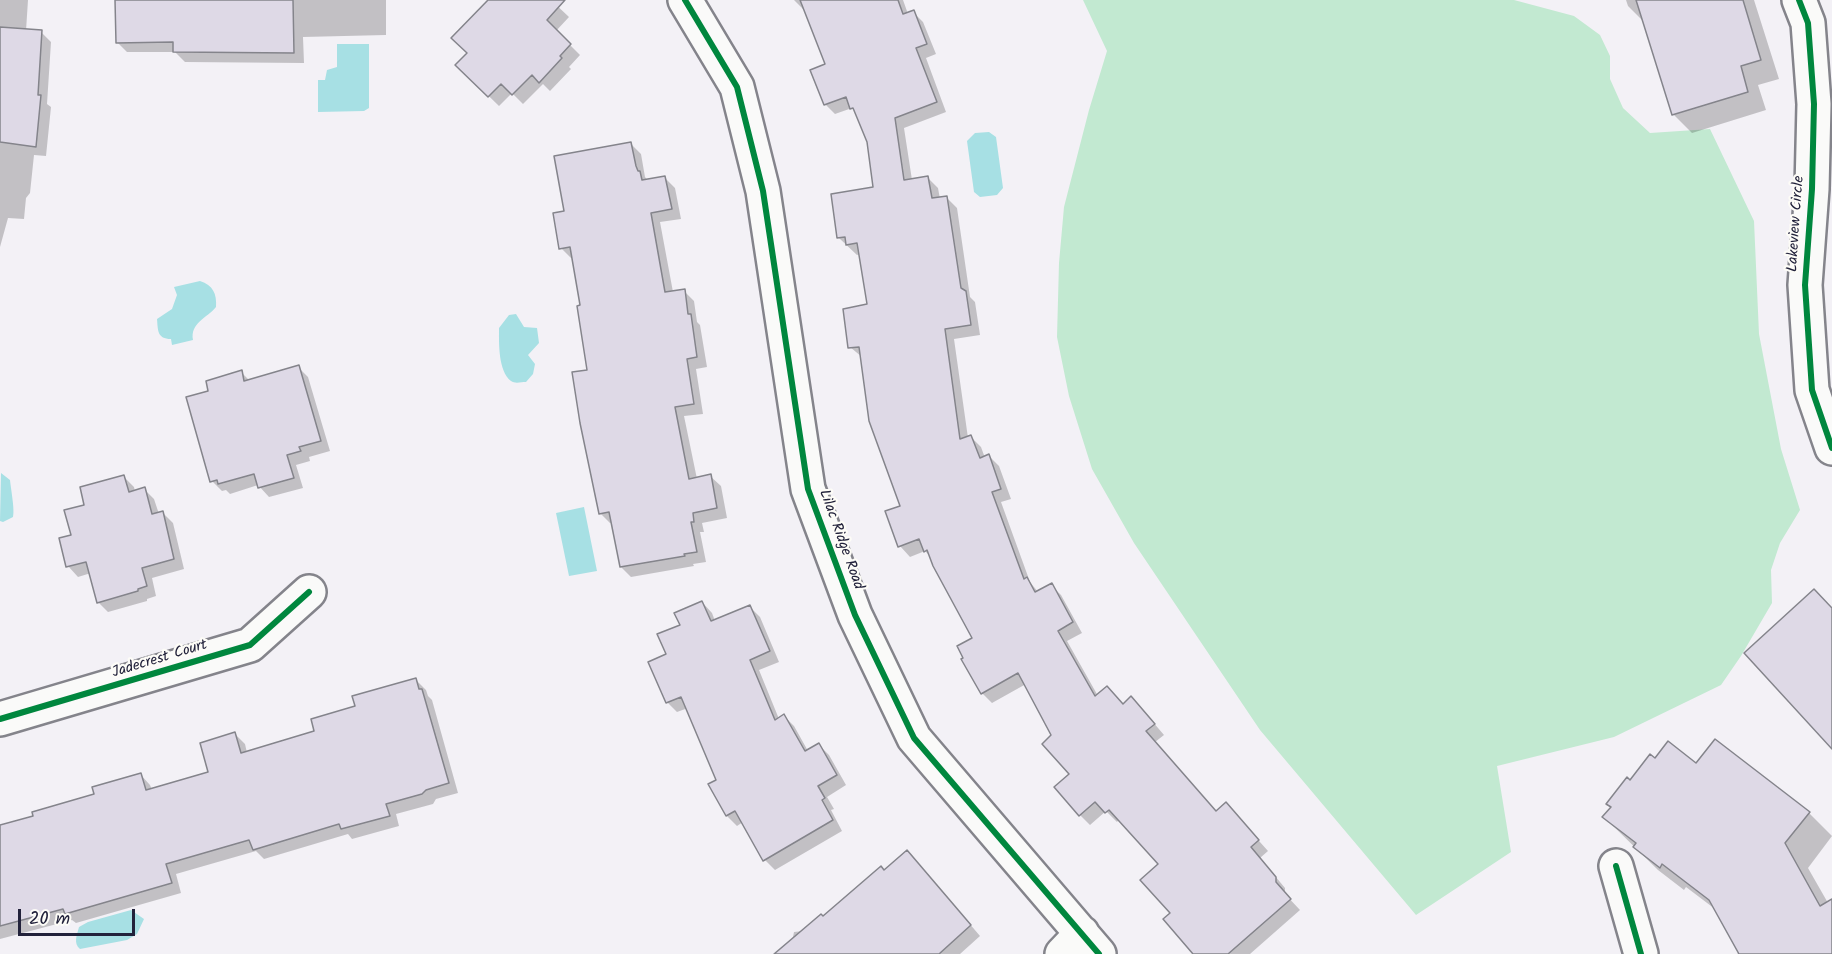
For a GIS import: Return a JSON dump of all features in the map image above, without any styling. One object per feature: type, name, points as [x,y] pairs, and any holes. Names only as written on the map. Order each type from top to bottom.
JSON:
[{"type":"street","name":"Lilac Ridge Road","points":[[685,0],[737,87],[763,191],[808,489],[855,615],[914,738],[1081,947]]},
{"type":"street","name":"Lakeview Circle","points":[[1799,0],[1808,23],[1822,191],[1805,285],[1812,390],[1832,448]]},
{"type":"street","name":"Jadecrest Court","points":[[0,719],[250,645],[309,592]]},
{"type":"street","points":[[1616,866],[1641,954]]},
{"type":"green space","points":[[1083,0],[1514,0],[1574,16],[1600,35],[1610,56],[1610,79],[1623,108],[1650,133],[1710,129],[1754,221],[1759,334],[1781,449],[1800,510],[1780,543],[1771,570],[1772,603],[1721,685],[1614,737],[1497,766],[1511,852],[1416,915],[1260,730],[1134,543],[1092,469],[1069,396],[1057,337],[1059,263],[1064,207],[1107,51]]},
{"type":"water","points":[[337,44],[369,44],[369,108],[364,111],[318,112],[318,80],[325,80],[327,70],[337,67]]},
{"type":"water","points":[[989,132],[996,137],[1003,188],[997,195],[980,197],[974,192],[967,141],[975,133]]},
{"type":"water","points":[[200,281],[213,291],[216,307],[194,329],[193,340],[172,345],[171,339],[166,339],[159,333],[157,319],[172,309],[177,295],[174,287]]},
{"type":"water","points":[[516,314],[524,327],[537,328],[539,343],[528,355],[535,364],[533,374],[526,382],[516,383],[507,376],[501,364],[499,328],[509,315]]},
{"type":"water","points":[[1,473],[10,480],[14,510],[13,517],[3,522],[0,521]]},
{"type":"water","points":[[584,507],[597,571],[569,576],[556,513]]},
{"type":"water","points":[[131,910],[144,919],[137,934],[127,940],[80,949],[78,947],[76,939],[79,927],[88,922]]},
{"type":"building","points":[[115,0],[293,0],[294,53],[173,52],[173,42],[116,43]]},
{"type":"building","points":[[488,0],[565,0],[547,20],[571,44],[560,56],[562,58],[539,83],[532,75],[512,95],[501,84],[488,97],[455,65],[467,53],[451,38]]},
{"type":"building","points":[[800,0],[898,0],[903,14],[914,10],[927,44],[916,48],[937,102],[895,118],[904,180],[928,176],[932,198],[947,196],[961,288],[966,291],[971,325],[945,329],[960,439],[971,435],[980,458],[989,454],[1001,489],[992,492],[1024,579],[1027,577],[1035,592],[1052,583],[1073,622],[1058,631],[1095,696],[1107,686],[1123,704],[1131,696],[1155,724],[1146,731],[1216,811],[1226,802],[1259,840],[1251,847],[1291,899],[1228,954],[1193,954],[1163,919],[1170,913],[1140,880],[1158,864],[1109,810],[1105,813],[1095,802],[1079,816],[1054,787],[1069,774],[1042,744],[1051,735],[1018,673],[981,694],[961,659],[963,658],[957,646],[972,638],[933,566],[927,550],[924,552],[919,539],[898,547],[885,511],[900,506],[869,421],[859,347],[848,348],[843,309],[867,304],[857,243],[846,245],[845,237],[837,238],[831,194],[873,187],[867,142],[846,97],[824,105],[810,70],[825,64]]},
{"type":"building","points":[[1636,0],[1743,0],[1761,60],[1741,66],[1748,92],[1672,115]]},
{"type":"building","points":[[0,27],[42,30],[38,95],[41,95],[36,147],[0,142]]},
{"type":"building","points":[[631,142],[636,166],[642,180],[665,176],[672,209],[651,213],[665,292],[685,289],[697,357],[687,359],[694,404],[675,407],[689,479],[711,474],[717,508],[693,513],[694,522],[691,522],[697,552],[620,567],[609,512],[599,514],[580,423],[572,372],[587,370],[577,306],[580,305],[570,247],[559,249],[553,213],[564,211],[554,156]]},
{"type":"building","points":[[299,365],[321,441],[299,447],[301,451],[287,455],[294,478],[258,488],[254,474],[218,484],[217,480],[210,482],[186,397],[208,391],[206,381],[242,370],[244,381]]},
{"type":"building","points":[[124,475],[129,492],[145,487],[152,514],[163,511],[174,559],[142,568],[147,586],[138,591],[97,603],[86,562],[66,567],[59,538],[71,535],[64,510],[84,505],[80,487]]},
{"type":"building","points":[[1814,589],[1832,608],[1832,749],[1744,653]]},
{"type":"building","points":[[702,601],[711,621],[750,605],[770,651],[750,660],[775,720],[784,714],[805,751],[819,743],[837,775],[818,786],[825,798],[822,800],[833,820],[763,861],[735,811],[726,816],[708,784],[716,780],[681,697],[666,703],[648,662],[666,654],[657,634],[680,625],[674,613]]},
{"type":"building","points":[[416,678],[419,689],[422,689],[449,783],[426,790],[422,794],[386,804],[390,816],[341,829],[339,824],[253,850],[249,840],[166,864],[172,883],[65,914],[63,909],[0,926],[0,825],[33,816],[32,812],[94,794],[92,787],[141,773],[146,790],[208,772],[200,743],[235,732],[241,753],[314,731],[311,719],[355,706],[352,696]]},
{"type":"building","points":[[1715,739],[1810,812],[1785,843],[1820,906],[1832,899],[1832,954],[1739,954],[1709,900],[1662,864],[1660,868],[1633,847],[1636,843],[1602,817],[1611,807],[1606,804],[1627,777],[1630,780],[1650,754],[1655,758],[1668,741],[1696,763]]},
{"type":"building","points":[[907,850],[971,925],[939,954],[774,954],[881,866],[884,870]]},
{"type":"cycle path","points":[[685,0],[737,87],[763,191],[808,489],[855,615],[914,738],[1099,954]]},
{"type":"cycle path","points":[[1799,0],[1808,23],[1814,104],[1812,189],[1805,285],[1812,390],[1832,448]]},
{"type":"cycle path","points":[[0,719],[250,645],[309,592]]},
{"type":"cycle path","points":[[1616,866],[1641,954]]}]
